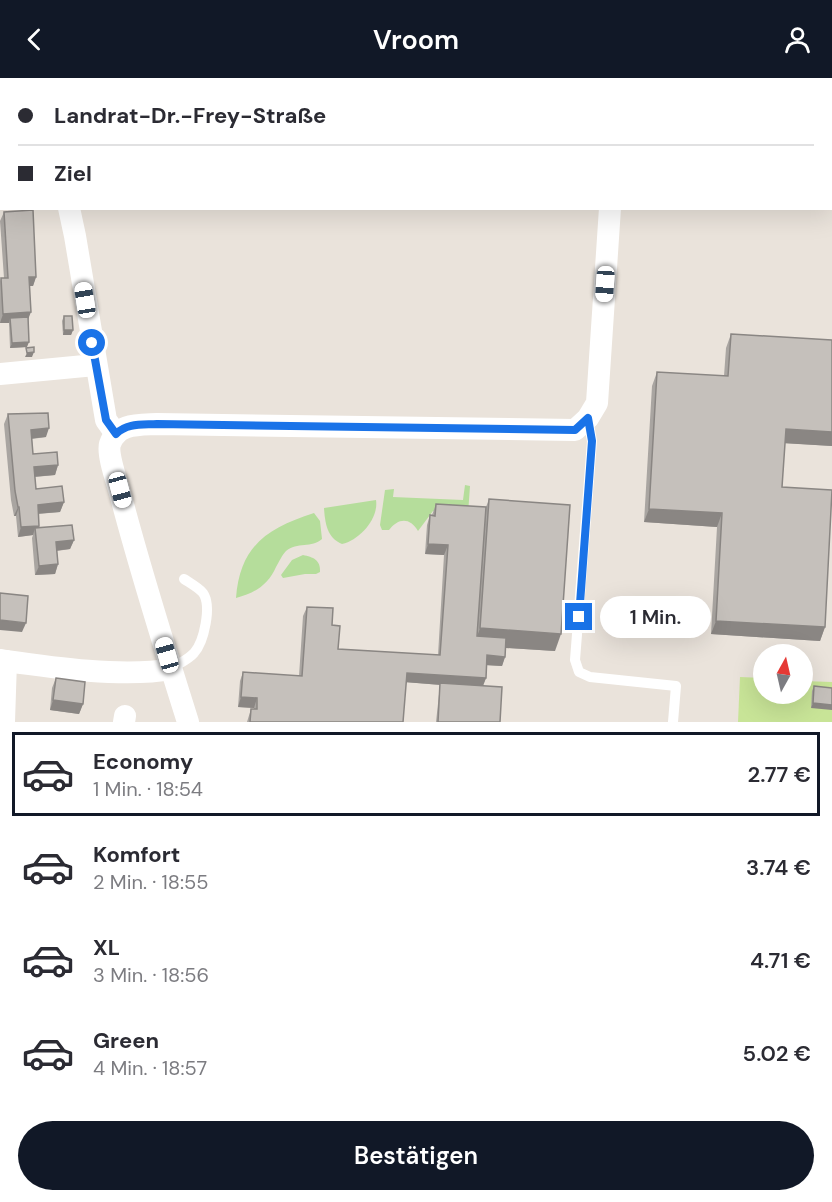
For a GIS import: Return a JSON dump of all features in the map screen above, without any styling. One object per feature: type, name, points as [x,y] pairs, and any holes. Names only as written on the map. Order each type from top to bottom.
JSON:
[{"type":"street","points":[[69,210],[106,420],[116,434]]},
{"type":"street","points":[[188,722],[145,585],[109,449],[116,434],[132,425],[157,424],[575,430],[588,418],[597,403],[610,210]]},
{"type":"street","points":[[0,374],[95,365]]},
{"type":"street","points":[[4,722],[3,660],[99,671],[154,673],[171,669]]},
{"type":"lane","points":[[588,418],[592,451],[575,660],[579,672],[590,677],[676,686],[673,722]]},
{"type":"lane","points":[[171,669],[194,653],[202,638],[206,618],[207,606],[203,593],[184,579]]},
{"type":"green space","points":[[465,485],[470,486],[468,514],[433,511],[418,531],[408,521],[400,521],[389,530],[382,530],[380,525],[385,490],[394,489],[393,497],[463,500]]},
{"type":"green space","points":[[376,500],[371,521],[361,533],[342,544],[333,538],[326,524],[324,508]]},
{"type":"green space","points":[[314,513],[320,521],[322,539],[318,542],[290,548],[265,583],[255,591],[236,598],[243,565],[259,542],[283,525]]},
{"type":"green space","points":[[303,555],[316,560],[320,572],[283,578],[281,575],[292,560]]},
{"type":"green space","points":[[740,677],[753,678],[753,704],[813,704],[813,681],[832,682],[832,722],[738,722]]},
{"type":"building","points":[[33,210],[36,277],[29,277],[31,312],[3,314],[1,278],[8,278],[4,212]]},
{"type":"building","points":[[64,316],[72,316],[73,330],[64,330]]},
{"type":"building","points":[[28,317],[29,342],[12,343],[10,318]]},
{"type":"building","points":[[731,334],[832,340],[832,432],[786,429],[782,487],[832,490],[825,627],[716,621],[722,513],[649,509],[657,372],[728,376]]},
{"type":"building","points":[[34,347],[34,352],[27,353],[26,348]]},
{"type":"building","points":[[48,413],[49,428],[31,430],[33,454],[57,452],[58,465],[34,467],[36,489],[62,486],[64,502],[38,505],[39,526],[21,527],[15,491],[8,414]]},
{"type":"building","points":[[489,499],[570,505],[561,634],[480,628]]},
{"type":"building","points":[[436,504],[486,507],[477,636],[506,638],[505,657],[487,655],[486,678],[407,673],[403,722],[250,722],[251,709],[257,709],[257,698],[241,697],[243,672],[302,676],[307,607],[333,608],[332,625],[340,626],[338,649],[440,655],[448,545],[428,544],[430,515],[435,516]]},
{"type":"building","points":[[72,525],[74,540],[56,542],[58,564],[39,566],[35,528]]},
{"type":"building","points":[[0,593],[28,596],[26,623],[0,620]]},
{"type":"building","points":[[56,678],[85,682],[83,704],[53,700]]},
{"type":"building","points":[[440,683],[502,687],[500,722],[438,722]]},
{"type":"building","points":[[814,686],[832,688],[832,705],[813,703]]},
{"type":"route","points":[[92,343],[106,420],[116,434],[132,425],[157,424],[575,430],[588,418],[592,441],[591,470],[579,617]]}]
